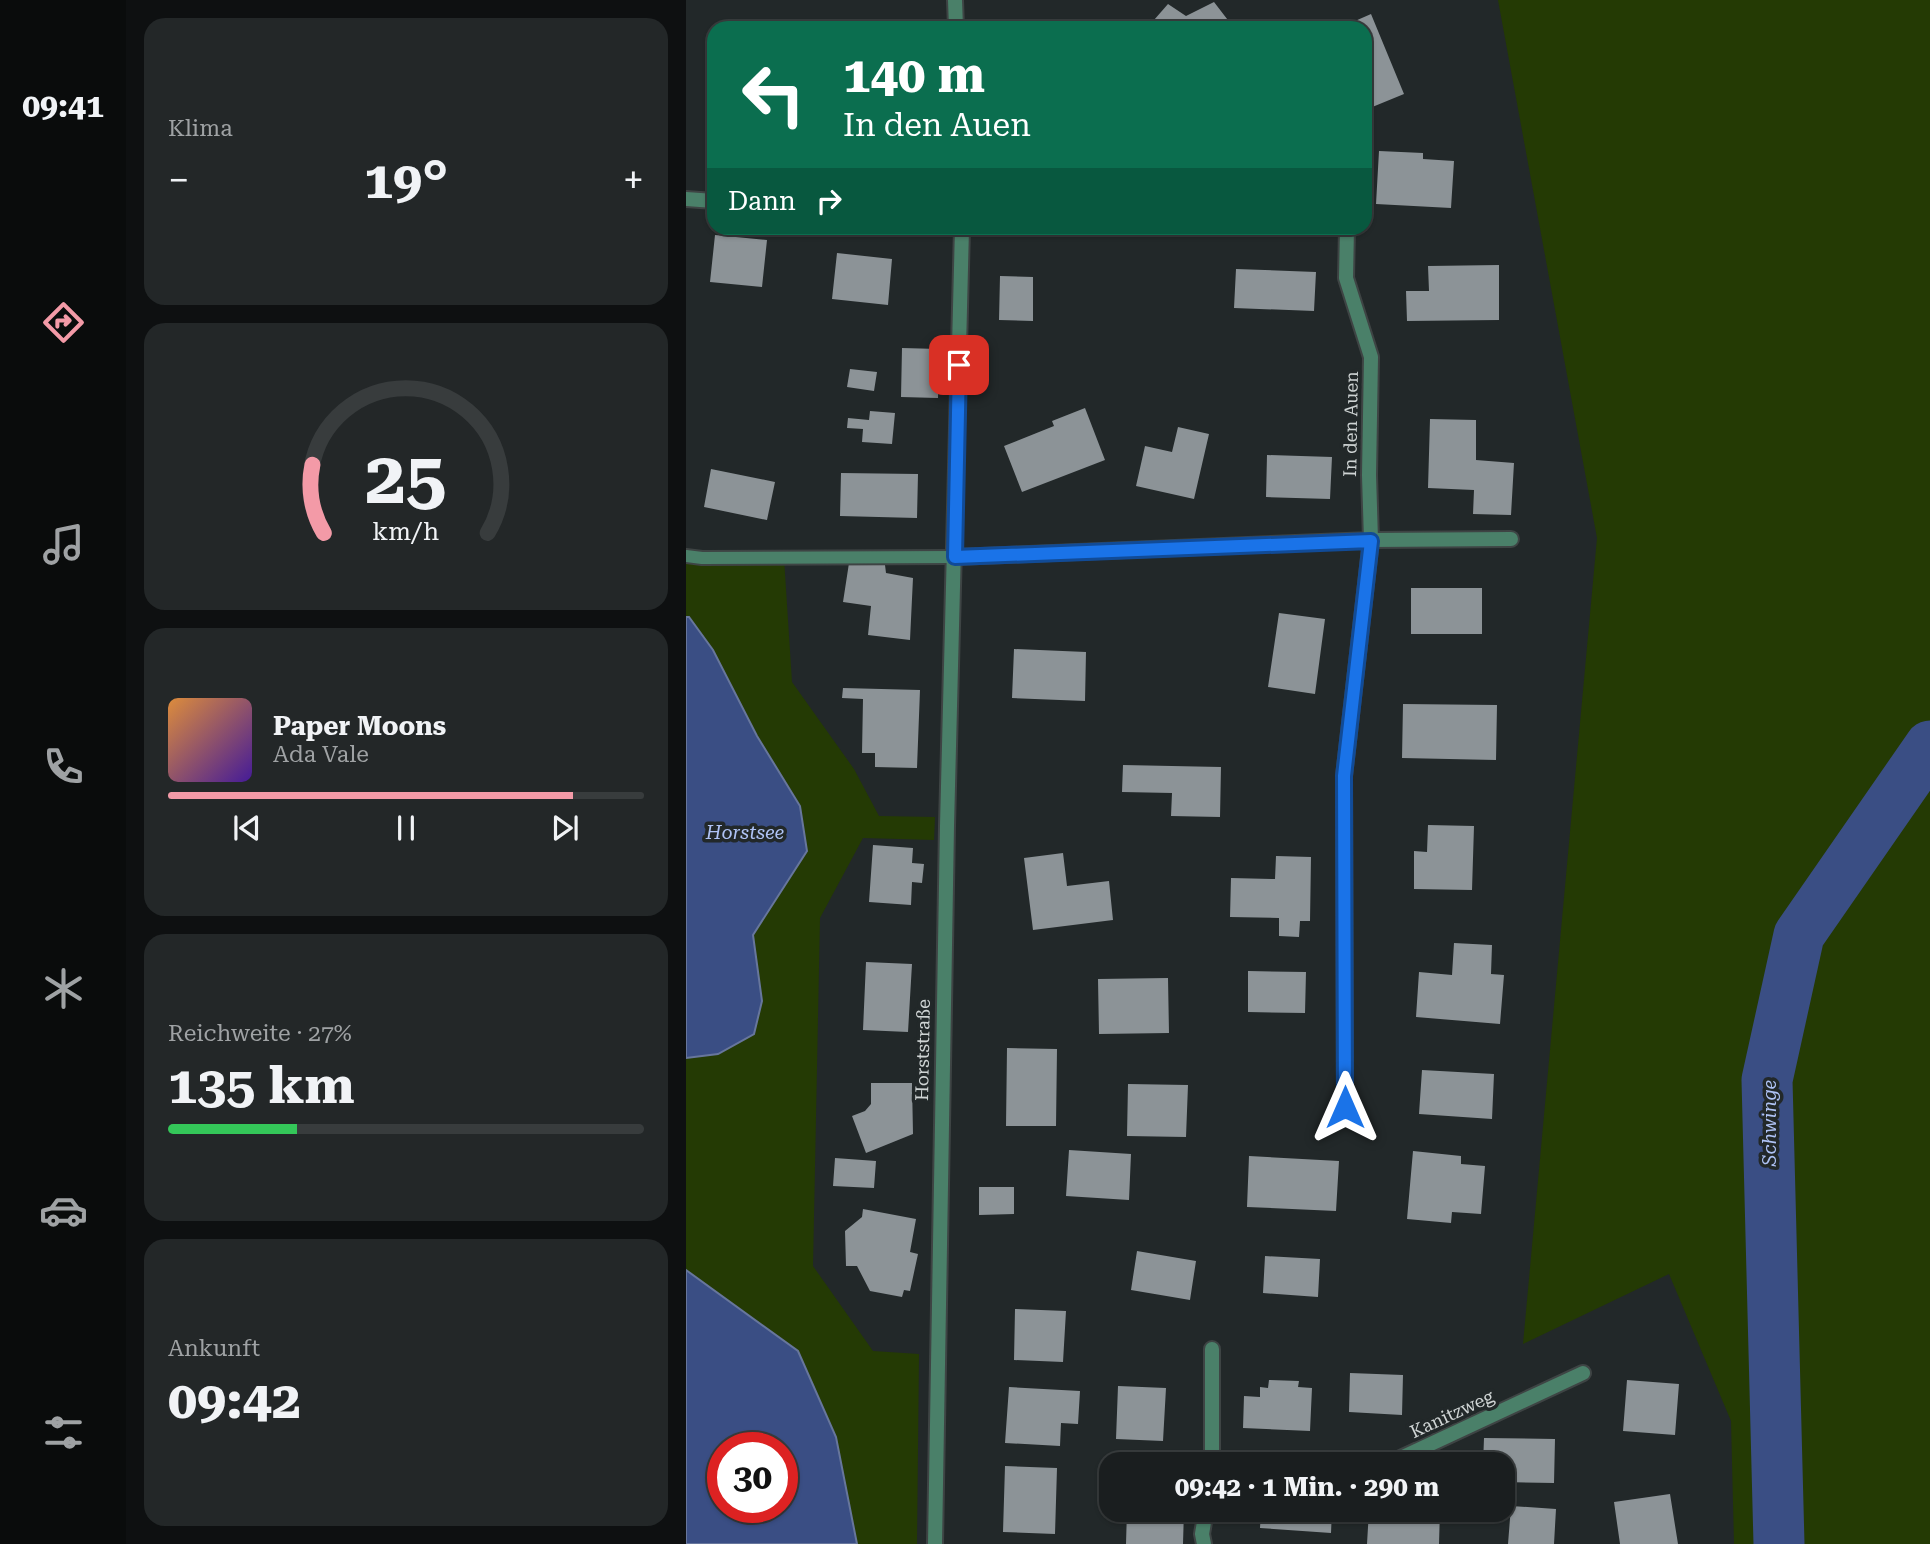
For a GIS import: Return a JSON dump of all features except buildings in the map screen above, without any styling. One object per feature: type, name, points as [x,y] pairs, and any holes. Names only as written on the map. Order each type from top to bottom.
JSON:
[{"type":"street","points":[[955,0],[956,21]]},
{"type":"street","points":[[686,199],[707,200]]},
{"type":"street","name":"Horststraße","points":[[934,1544],[947,826],[962,235]]},
{"type":"street","name":"In den Auen","points":[[1345,1107],[1344,776],[1371,541],[1371,357],[1346,278],[1347,235]]},
{"type":"street","points":[[955,557],[1371,541],[1511,539]]},
{"type":"street","points":[[1212,1349],[1212,1452]]},
{"type":"street","name":"Kanitzweg","points":[[1414,1452],[1583,1373]]},
{"type":"street","points":[[1204,1522],[1204,1544]]},
{"type":"lane","points":[[686,555],[702,558],[955,557]]},
{"type":"green space","points":[[1498,0],[1930,0],[1930,1544],[1734,1544],[1731,1421],[1669,1274],[1523,1344],[1597,538]]},
{"type":"green space","points":[[686,556],[784,558],[792,682],[854,769],[879,816],[935,817],[934,840],[863,838],[820,918],[813,1266],[873,1351],[919,1354],[917,1544],[857,1544],[836,1437],[798,1351],[686,1270],[686,1058],[718,1054],[762,1001],[753,935],[807,851],[800,806],[689,617],[686,617]]},
{"type":"water","name":"Horstsee","points":[[686,617],[689,617],[713,650],[757,736],[800,806],[807,851],[753,935],[762,1001],[754,1034],[718,1054],[686,1058]]},
{"type":"water","points":[[686,1270],[798,1351],[836,1437],[857,1544],[686,1544]]},
{"type":"waterway","name":"Schwinge","points":[[1779,1544],[1767,1080],[1799,935],[1930,746]]},
{"type":"route","points":[[959,365],[955,557],[1371,541],[1344,776],[1345,1107]]}]
